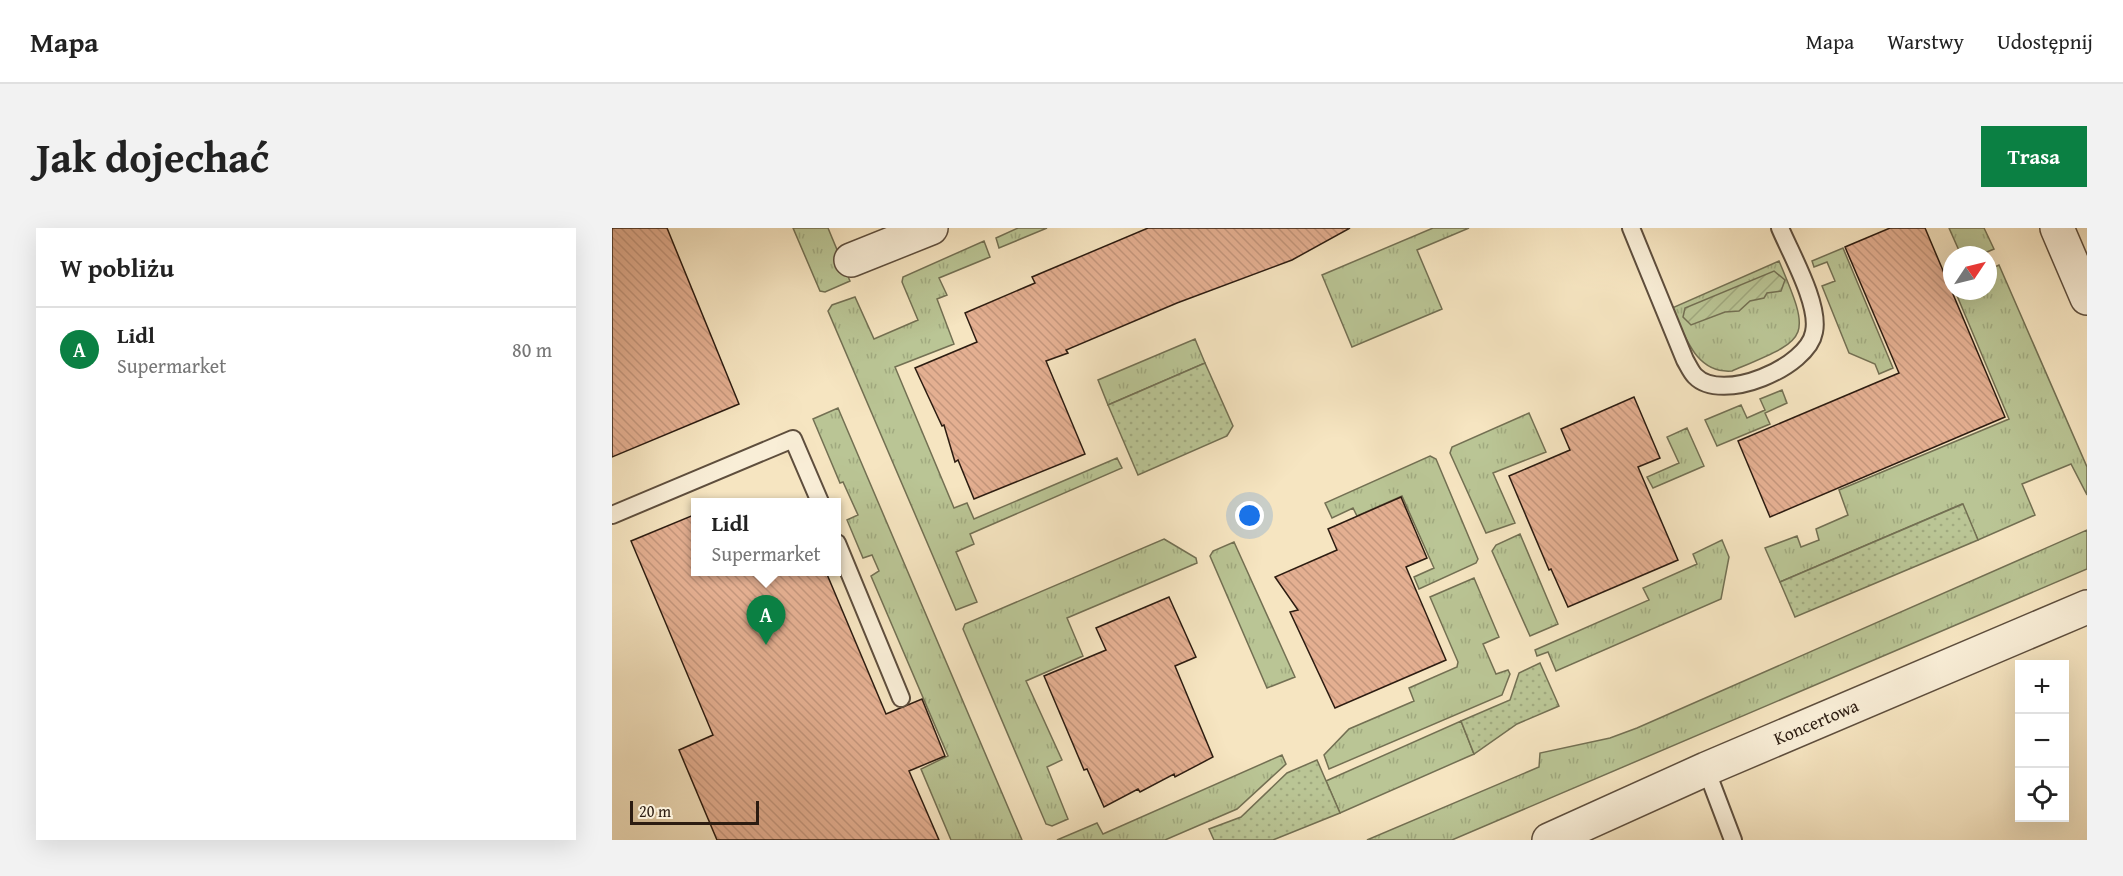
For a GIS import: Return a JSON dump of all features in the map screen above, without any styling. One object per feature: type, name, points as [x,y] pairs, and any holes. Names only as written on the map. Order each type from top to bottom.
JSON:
[{"type":"street","points":[[851,260],[931,228]]},
{"type":"street","points":[[2069,232],[2087,298]]},
{"type":"street","name":"Koncertowa","points":[[1549,840],[1706,770],[2087,607]]},
{"type":"lane","points":[[1631,228],[1685,360],[1695,377],[1714,385],[1736,387],[1788,365],[1809,347],[1815,332],[1814,310],[1780,228]]},
{"type":"lane","points":[[612,515],[793,439],[818,498]]},
{"type":"lane","points":[[841,553],[901,698]]},
{"type":"lane","points":[[1706,770],[1733,840]]},
{"type":"green space","points":[[793,228],[828,228],[850,281],[825,292],[820,291]]},
{"type":"green space","points":[[1018,228],[1047,228],[999,248],[996,238]]},
{"type":"green space","points":[[1433,228],[1469,228],[1417,250],[1442,309],[1352,347],[1322,275]]},
{"type":"green space","points":[[1949,228],[1984,228],[1993,246],[1957,246]]},
{"type":"green space","points":[[984,241],[990,257],[939,278],[947,295],[937,299],[954,344],[895,367],[954,508],[967,503],[974,519],[1117,458],[1122,468],[970,534],[974,544],[956,552],[977,602],[956,610],[828,311],[832,305],[855,297],[874,339],[918,320],[902,282],[903,277]]},
{"type":"green space","points":[[1843,248],[1893,368],[1879,374],[1875,364],[1849,353],[1822,286],[1835,281],[1827,262],[1814,267],[1812,261]]},
{"type":"green space","points":[[1779,261],[1797,307],[1799,322],[1797,334],[1790,343],[1732,371],[1719,370],[1700,360],[1687,341],[1672,308]]},
{"type":"green space","points":[[1999,265],[2087,467],[2087,495],[2071,464],[2022,484],[2035,515],[1978,540],[1962,504],[1780,582],[1765,548],[1797,536],[1801,547],[1819,540],[1816,529],[1848,515],[1839,490],[2009,419],[1959,300],[1997,300],[1997,266]]},
{"type":"green space","points":[[1774,271],[1785,280],[1781,291],[1767,293],[1764,298],[1750,301],[1739,311],[1725,312],[1691,325],[1683,317],[1685,308]]},
{"type":"green space","points":[[1195,339],[1205,363],[1108,405],[1098,380]]},
{"type":"green space","points":[[1205,363],[1233,426],[1227,436],[1138,475],[1108,405]]},
{"type":"green space","points":[[1782,390],[1787,403],[1765,413],[1770,424],[1717,446],[1705,420],[1741,405],[1747,418],[1765,410],[1760,399]]},
{"type":"green space","points":[[838,408],[1022,840],[951,840],[921,769],[948,756],[871,576],[879,571],[872,555],[863,558],[847,520],[858,515],[843,482],[840,483],[813,419]]},
{"type":"green space","points":[[1529,413],[1546,452],[1493,473],[1515,523],[1486,533],[1450,453],[1452,447]]},
{"type":"green space","points":[[1687,428],[1704,466],[1653,488],[1647,477],[1679,463],[1667,437]]},
{"type":"green space","points":[[1430,456],[1436,459],[1478,559],[1476,563],[1419,589],[1414,577],[1434,568],[1402,496],[1357,516],[1353,508],[1332,518],[1325,503]]},
{"type":"green space","points":[[1963,504],[1978,540],[1795,617],[1780,582]]},
{"type":"green space","points":[[2087,530],[2087,569],[1452,840],[1367,840],[1539,767],[1540,753],[1610,738],[1637,728]]},
{"type":"green space","points":[[1520,534],[1558,624],[1530,636],[1492,551],[1496,545]]},
{"type":"green space","points":[[1164,539],[1196,558],[1197,563],[1067,618],[1083,656],[1026,681],[1062,760],[1047,767],[1068,819],[1052,826],[1046,824],[963,629],[965,624]]},
{"type":"green space","points":[[1722,540],[1729,557],[1721,599],[1556,671],[1548,652],[1537,656],[1535,650],[1649,600],[1643,588],[1697,564],[1693,554]]},
{"type":"green space","points":[[1234,542],[1295,677],[1267,688],[1210,556],[1213,551]]},
{"type":"green space","points":[[1474,578],[1499,637],[1483,644],[1496,674],[1508,670],[1510,674],[1502,695],[1329,769],[1324,755],[1349,729],[1414,701],[1409,688],[1457,667],[1458,662],[1430,597]]},
{"type":"green space","points":[[1540,663],[1559,706],[1517,724],[1474,754],[1461,721],[1510,700],[1519,673]]},
{"type":"green space","points":[[1461,721],[1474,754],[1340,813],[1326,781]]},
{"type":"green space","points":[[1282,755],[1286,764],[1237,809],[1165,840],[1057,840],[1097,823],[1103,834]]},
{"type":"green space","points":[[1317,760],[1340,813],[1273,840],[1214,840],[1209,829],[1241,817],[1287,773]]},
{"type":"building","points":[[612,228],[667,228],[739,404],[612,457]]},
{"type":"building","points":[[1148,228],[1350,228],[1292,260],[1177,303],[1066,350],[1068,353],[1046,361],[1085,454],[974,499],[958,460],[955,462],[944,425],[942,426],[915,368],[977,342],[965,313],[1035,283],[1032,277]]},
{"type":"building","points":[[1890,228],[1925,228],[1943,271],[1943,300],[1955,300],[2005,417],[1770,517],[1738,441],[1899,373],[1845,247]]},
{"type":"building","points":[[1634,397],[1660,458],[1638,467],[1678,560],[1568,607],[1551,569],[1549,570],[1509,476],[1570,450],[1561,429]]},
{"type":"building","points":[[1401,497],[1427,558],[1406,567],[1446,660],[1335,708],[1290,612],[1298,610],[1275,577],[1337,550],[1328,529]]},
{"type":"building","points":[[691,516],[691,576],[828,576],[886,714],[922,699],[945,756],[909,771],[939,840],[717,840],[679,750],[713,735],[631,541]]},
{"type":"building","points":[[1169,597],[1196,657],[1175,666],[1213,757],[1175,777],[1174,774],[1140,792],[1138,789],[1104,807],[1087,769],[1084,770],[1044,676],[1106,650],[1096,628]]},
{"type":"place","name":"Lidl","points":[[766,645]]}]
